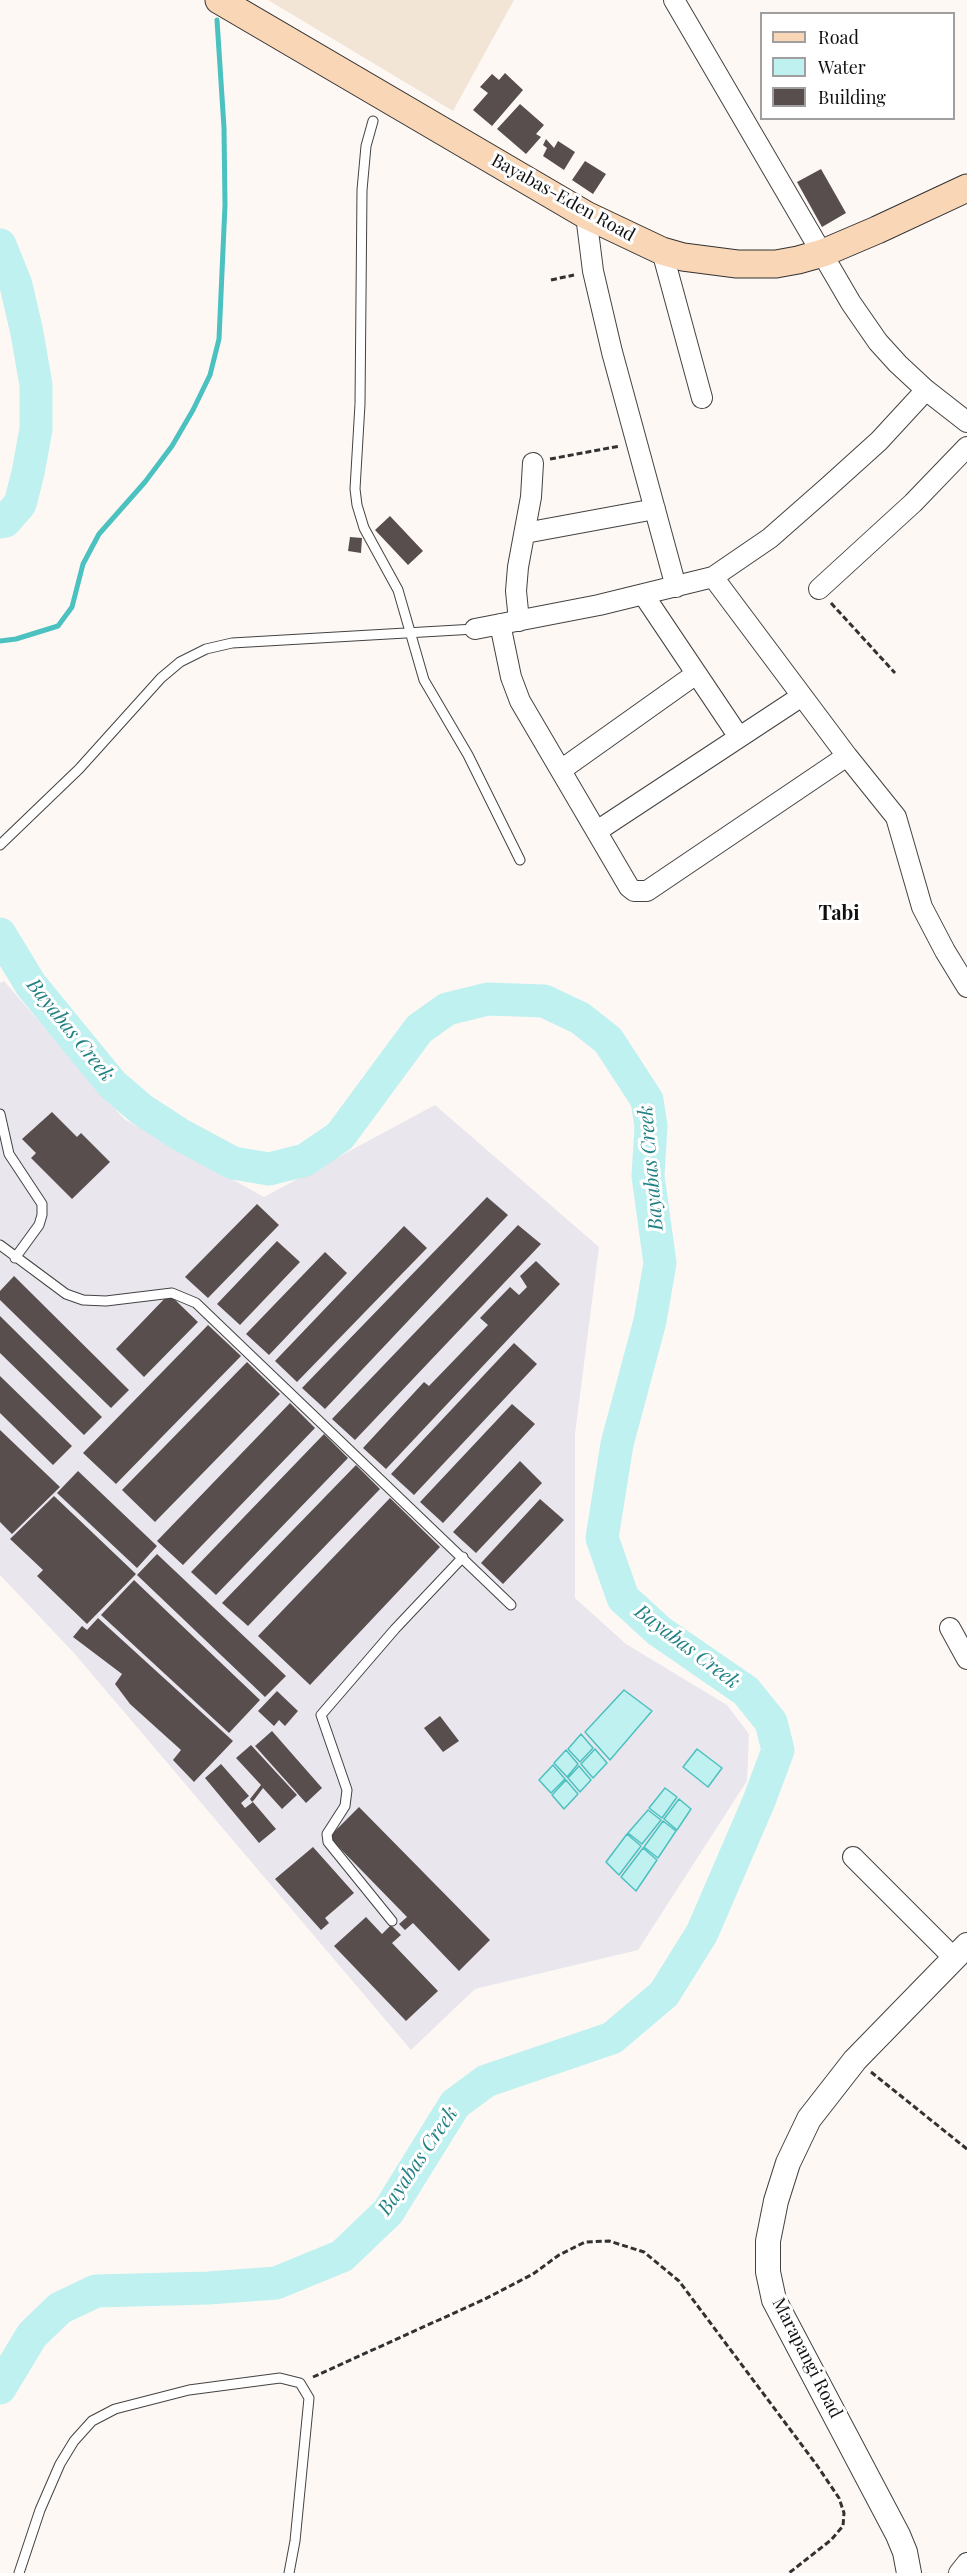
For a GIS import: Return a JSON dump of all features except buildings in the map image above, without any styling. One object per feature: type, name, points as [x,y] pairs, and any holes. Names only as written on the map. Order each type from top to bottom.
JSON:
[{"type":"main road","name":"Bayabas-Eden Road","points":[[219,0],[586,215],[662,251],[711,262],[776,264],[823,253],[967,188]]},
{"type":"street","points":[[674,0],[851,303],[878,342],[926,390],[967,422]]},
{"type":"street","points":[[586,215],[593,271],[676,587]]},
{"type":"street","points":[[662,251],[702,398]]},
{"type":"street","points":[[475,628],[644,594],[713,577],[770,538],[879,441],[926,390]]},
{"type":"street","points":[[819,589],[913,503],[967,447]]},
{"type":"street","points":[[533,463],[531,497],[510,622],[511,677],[520,701],[629,887],[634,891],[647,891],[847,756]]},
{"type":"street","points":[[525,533],[655,509]]},
{"type":"street","points":[[713,577],[847,756],[896,817],[922,907],[967,987]]},
{"type":"street","points":[[644,594],[739,737]]},
{"type":"street","points":[[561,770],[696,674]]},
{"type":"street","points":[[597,831],[802,696]]},
{"type":"street","points":[[950,1628],[967,1659]]},
{"type":"street","points":[[853,1857],[961,1951]]},
{"type":"street","name":"Marapangi Road","points":[[909,2573],[905,2552],[898,2535],[774,2300],[768,2272],[768,2241],[776,2201],[788,2163],[809,2119],[855,2060],[961,1951]]},
{"type":"street","points":[[959,2573],[967,2563]]},
{"type":"lane","points":[[373,121],[366,146],[362,181],[360,404],[355,489],[357,505],[364,528],[398,590],[424,680],[468,755],[520,860]]},
{"type":"lane","points":[[0,845],[79,769],[161,678],[180,662],[206,649],[232,643],[475,628]]},
{"type":"lane","points":[[0,1114],[9,1154],[42,1204],[39,1225],[15,1258]]},
{"type":"lane","points":[[0,1245],[66,1294],[83,1300],[106,1301],[172,1293],[196,1303],[511,1605]]},
{"type":"lane","points":[[392,1921],[328,1842],[327,1834],[345,1806],[347,1790],[321,1715],[395,1629],[463,1557]]},
{"type":"lane","points":[[20,2573],[40,2510],[60,2464],[74,2441],[92,2421],[114,2409],[189,2390],[280,2378],[300,2383],[309,2398],[295,2541],[289,2573]]},
{"type":"path","points":[[551,280],[593,271]]},
{"type":"path","points":[[533,463],[637,443]]},
{"type":"path","points":[[819,589],[895,673]]},
{"type":"path","points":[[855,2060],[967,2149]]},
{"type":"path","points":[[300,2383],[485,2299],[533,2274],[559,2255],[585,2242],[609,2241],[644,2252],[679,2281],[839,2498],[844,2513],[843,2526],[831,2540],[789,2573]]},
{"type":"shaded area","points":[[268,0],[514,0],[453,111]]},
{"type":"shaded area","points":[[4,981],[124,1119],[264,1197],[435,1105],[599,1247],[575,1434],[575,1598],[626,1644],[727,1705],[749,1734],[747,1781],[638,1950],[475,1989],[411,2050],[74,1653],[0,1575],[0,983]]},
{"type":"water","points":[[624,1690],[652,1711],[610,1760],[585,1732]]},
{"type":"water","points":[[581,1734],[593,1748],[580,1762],[568,1749]]},
{"type":"water","points":[[595,1749],[607,1763],[593,1778],[581,1764]]},
{"type":"water","points":[[697,1749],[722,1768],[708,1787],[683,1767]]},
{"type":"water","points":[[566,1750],[578,1764],[567,1777],[554,1763]]},
{"type":"water","points":[[553,1765],[565,1779],[551,1793],[539,1780]]},
{"type":"water","points":[[579,1766],[591,1780],[580,1792],[568,1778]]},
{"type":"water","points":[[566,1780],[578,1794],[564,1809],[552,1795]]},
{"type":"water","points":[[665,1788],[677,1797],[662,1818],[649,1808]]},
{"type":"water","points":[[679,1799],[691,1809],[677,1830],[664,1819]]},
{"type":"water","points":[[648,1810],[661,1820],[642,1844],[628,1833]]},
{"type":"water","points":[[663,1821],[676,1831],[658,1858],[644,1847]]},
{"type":"water","points":[[627,1834],[641,1846],[619,1875],[606,1862]]},
{"type":"water","points":[[643,1848],[657,1860],[636,1891],[621,1877]]},
{"type":"waterway","points":[[0,641],[16,639],[58,626],[72,607],[83,564],[99,534],[145,482],[172,446],[210,375],[219,339],[225,205],[224,128],[217,20]]},
{"type":"waterway","name":"Bayabas Creek","points":[[0,245],[16,285],[36,385],[36,429],[20,504],[5,521],[0,522]]},
{"type":"waterway","name":"Bayabas Creek","points":[[0,934],[31,985],[112,1084],[141,1109],[181,1135],[233,1163],[269,1169],[305,1160],[340,1136],[419,1029],[447,1009],[488,999],[544,1001],[580,1018],[608,1040],[647,1100],[651,1126],[648,1176],[660,1263],[650,1321],[617,1444],[602,1538],[623,1598],[659,1631],[746,1691],[771,1722],[778,1750],[759,1801],[702,1933],[664,1994],[612,2038],[486,2081],[455,2104],[388,2212],[342,2256],[276,2283],[208,2288],[96,2291],[60,2308],[32,2335],[0,2388]]},
{"type":"district","name":"Tabi","points":[[839,914]]}]
